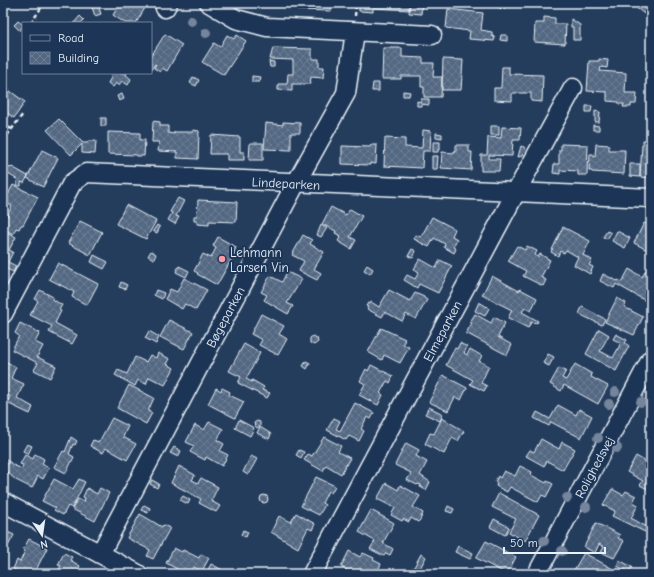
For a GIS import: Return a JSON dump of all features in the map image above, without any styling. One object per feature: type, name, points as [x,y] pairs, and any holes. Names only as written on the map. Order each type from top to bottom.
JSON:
[{"type":"street","points":[[210,3],[236,19],[267,27],[432,35]]},
{"type":"street","name":"Bøgeparken","points":[[100,554],[296,183],[346,93],[355,32]]},
{"type":"street","name":"Elmeparken","points":[[312,574],[573,88]]},
{"type":"street","name":"Lindeparken","points":[[3,314],[72,183],[86,173],[651,198]]},
{"type":"street","name":"Rolighedsvej","points":[[537,574],[651,359]]},
{"type":"street","points":[[3,502],[138,574]]},
{"type":"path","points":[[32,22],[41,8],[48,3]]},
{"type":"path","points":[[3,140],[23,114]]},
{"type":"path","points":[[3,123],[12,129]]},
{"type":"building","points":[[120,3],[148,3],[137,22],[124,22],[113,15]]},
{"type":"building","points":[[297,3],[331,3],[331,11],[297,10]]},
{"type":"building","points":[[359,3],[409,3],[409,10],[373,8],[373,12],[359,11]]},
{"type":"building","points":[[410,3],[422,3],[421,14],[409,13]]},
{"type":"building","points":[[499,3],[505,3],[505,8],[499,8]]},
{"type":"building","points":[[630,3],[651,3],[651,19]]},
{"type":"building","points":[[98,5],[101,14],[95,16],[92,7]]},
{"type":"building","points":[[448,9],[483,13],[481,30],[492,32],[492,36],[495,37],[494,41],[469,39],[470,31],[446,28]]},
{"type":"building","points":[[80,16],[84,20],[82,22],[75,22]]},
{"type":"building","points":[[544,17],[555,18],[555,24],[566,24],[565,44],[534,42],[535,23],[544,23]]},
{"type":"building","points":[[571,19],[580,25],[580,40],[573,40],[573,27],[571,27]]},
{"type":"building","points":[[18,21],[22,24],[20,31],[14,25]]},
{"type":"building","points":[[165,34],[182,45],[167,71],[162,68],[160,72],[154,68],[156,64],[152,68],[152,54]]},
{"type":"building","points":[[227,35],[234,39],[237,35],[246,41],[224,75],[202,62],[214,43],[220,47]]},
{"type":"building","points":[[501,35],[507,35],[507,41],[500,40]]},
{"type":"building","points":[[273,48],[312,49],[312,59],[319,59],[319,67],[324,67],[323,78],[311,77],[310,84],[292,84],[292,91],[278,90],[278,84],[287,84],[288,74],[293,74],[293,60],[270,59]]},
{"type":"building","points":[[383,48],[402,48],[402,57],[423,58],[423,63],[434,63],[433,77],[442,77],[441,97],[424,97],[424,87],[421,87],[421,76],[401,76],[401,79],[382,79]]},
{"type":"building","points":[[443,59],[463,60],[461,90],[442,90]]},
{"type":"building","points":[[599,59],[608,60],[607,68],[601,67],[600,71],[626,73],[625,93],[637,93],[636,104],[631,104],[631,107],[623,107],[624,104],[619,104],[619,102],[607,101],[607,92],[587,91],[589,61],[599,61]]},
{"type":"building","points":[[269,61],[274,62],[274,67],[270,67]]},
{"type":"building","points":[[502,67],[509,67],[509,74],[543,75],[542,102],[531,101],[531,93],[512,93],[512,101],[494,100],[494,88],[501,88]]},
{"type":"building","points":[[109,74],[126,74],[131,79],[128,85],[122,81],[119,85],[116,83],[113,87],[108,83],[112,76]]},
{"type":"building","points":[[252,76],[260,77],[259,82],[252,82]]},
{"type":"building","points":[[193,77],[199,80],[196,86],[190,83]]},
{"type":"building","points":[[373,83],[379,83],[379,91],[372,91]]},
{"type":"building","points":[[3,86],[25,102],[14,118],[3,110]]},
{"type":"building","points":[[403,91],[410,92],[409,96],[403,96]]},
{"type":"building","points":[[122,94],[124,99],[119,101],[117,96]]},
{"type":"building","points":[[421,99],[429,99],[429,105],[421,104],[421,106],[417,106],[417,101],[421,102]]},
{"type":"building","points":[[586,106],[592,106],[591,112],[586,112]]},
{"type":"building","points":[[595,111],[600,112],[599,122],[595,122]]},
{"type":"building","points":[[101,118],[106,118],[106,126],[101,126]]},
{"type":"building","points":[[59,119],[83,143],[87,143],[88,141],[96,141],[95,154],[82,153],[82,144],[71,155],[47,130]]},
{"type":"building","points":[[153,121],[160,122],[160,126],[168,126],[168,133],[174,134],[174,132],[193,132],[193,130],[199,131],[198,159],[177,158],[177,152],[158,151],[159,142],[152,142]]},
{"type":"building","points":[[283,122],[300,123],[300,133],[291,133],[291,150],[264,149],[266,123],[283,125]]},
{"type":"building","points":[[593,125],[599,126],[599,130],[593,130]]},
{"type":"building","points":[[491,126],[499,126],[499,135],[491,135]]},
{"type":"building","points":[[502,127],[521,128],[520,140],[513,140],[512,156],[489,155],[489,159],[500,159],[499,171],[481,171],[481,155],[487,155],[488,137],[501,138]]},
{"type":"building","points":[[423,130],[431,131],[430,151],[423,151],[422,168],[384,166],[385,138],[405,139],[405,147],[422,148]]},
{"type":"building","points":[[108,132],[140,133],[140,140],[145,140],[144,156],[108,154]]},
{"type":"building","points":[[436,133],[442,134],[442,138],[436,137]]},
{"type":"building","points":[[211,135],[240,137],[240,152],[244,152],[244,160],[227,160],[227,154],[210,154]]},
{"type":"building","points":[[643,140],[651,140],[651,178],[640,177]]},
{"type":"building","points":[[433,142],[440,142],[440,150],[438,149],[438,152],[433,152]]},
{"type":"building","points":[[250,143],[263,143],[263,160],[249,160]]},
{"type":"building","points":[[561,144],[588,145],[587,175],[578,175],[578,171],[560,170],[560,174],[553,173],[554,164],[559,164],[559,150],[561,150]]},
{"type":"building","points":[[596,144],[609,145],[609,150],[625,150],[624,174],[589,171],[590,154],[593,154],[595,157]]},
{"type":"building","points":[[371,145],[377,145],[376,164],[342,164],[342,146],[370,147]]},
{"type":"building","points":[[456,145],[469,145],[469,152],[472,152],[471,170],[441,168],[442,152],[454,153],[454,151],[456,151]]},
{"type":"building","points":[[521,146],[526,148],[522,156],[518,157]]},
{"type":"building","points":[[42,150],[58,158],[43,187],[27,178]]},
{"type":"building","points":[[432,156],[438,156],[437,169],[432,169]]},
{"type":"building","points":[[630,164],[640,164],[640,177],[630,176]]},
{"type":"building","points":[[8,167],[12,167],[28,176],[24,183],[21,182],[21,186],[17,186],[18,180],[5,172]]},
{"type":"building","points":[[13,185],[38,197],[23,225],[21,225],[19,229],[16,228],[13,234],[3,228],[3,212],[7,216],[12,206],[4,202]]},
{"type":"building","points":[[178,198],[184,201],[176,216],[179,217],[175,224],[168,220],[172,213],[170,212]]},
{"type":"building","points":[[198,200],[237,202],[236,222],[209,221],[209,225],[197,224],[197,221],[194,221],[194,216],[197,216]]},
{"type":"building","points":[[126,205],[156,221],[146,239],[116,224]]},
{"type":"building","points":[[331,207],[346,215],[350,209],[362,216],[350,237],[356,240],[351,249],[338,241],[341,236],[335,233],[336,231],[322,224]]},
{"type":"building","points":[[432,217],[455,229],[452,236],[457,239],[453,247],[456,249],[454,253],[444,247],[445,244],[434,238],[429,247],[414,239],[416,235],[421,237]]},
{"type":"building","points":[[80,221],[102,232],[90,255],[68,243]]},
{"type":"building","points":[[644,223],[651,226],[651,252],[634,243]]},
{"type":"building","points":[[157,225],[160,227],[157,233],[153,231]]},
{"type":"building","points":[[321,225],[327,228],[321,237],[317,235]]},
{"type":"building","points":[[563,227],[590,241],[583,255],[592,260],[589,265],[593,267],[590,274],[574,265],[578,257],[566,250],[564,253],[560,251],[558,256],[551,252]]},
{"type":"building","points":[[3,230],[16,237],[9,250],[13,252],[8,262],[16,266],[13,272],[3,267],[6,262],[3,260]]},
{"type":"building","points":[[607,231],[611,233],[607,239],[603,237]]},
{"type":"building","points":[[617,231],[630,238],[625,248],[612,241]]},
{"type":"building","points":[[303,235],[312,240],[310,244],[324,252],[314,269],[321,273],[317,280],[299,271],[304,261],[292,255]]},
{"type":"building","points":[[218,237],[236,247],[235,253],[217,285],[194,271],[203,254],[211,258],[216,248],[213,246]]},
{"type":"building","points":[[517,246],[525,250],[527,246],[537,251],[535,255],[538,257],[540,254],[550,260],[541,277],[546,280],[543,286],[523,276],[526,271],[508,261]]},
{"type":"building","points":[[412,249],[416,251],[413,258],[408,256]]},
{"type":"building","points":[[151,251],[156,254],[154,259],[148,256]]},
{"type":"building","points":[[94,255],[108,262],[104,269],[91,262]]},
{"type":"building","points":[[420,259],[436,268],[440,260],[452,266],[438,293],[419,284],[417,288],[404,280],[407,275],[415,279],[419,272],[414,269]]},
{"type":"building","points":[[58,263],[98,284],[87,305],[72,297],[74,292],[49,279]]},
{"type":"building","points":[[367,265],[373,269],[370,274],[364,270]]},
{"type":"building","points":[[179,266],[189,271],[186,277],[176,272]]},
{"type":"building","points":[[648,267],[651,269],[651,304],[616,284],[614,288],[600,281],[603,274],[622,282],[629,269],[642,277]]},
{"type":"building","points":[[287,272],[302,279],[287,303],[293,306],[288,314],[264,300],[267,295],[261,292],[270,276],[282,282]]},
{"type":"building","points":[[492,276],[519,291],[520,289],[537,298],[531,311],[525,308],[522,312],[538,321],[537,323],[531,322],[528,328],[508,318],[512,310],[482,295]]},
{"type":"building","points":[[184,278],[207,290],[196,310],[185,304],[182,309],[165,299],[170,289],[177,292]]},
{"type":"building","points":[[121,282],[127,285],[125,289],[119,287]]},
{"type":"building","points":[[40,290],[53,297],[52,299],[62,305],[59,310],[61,311],[55,323],[77,335],[72,344],[49,332],[52,326],[30,315],[38,301],[35,299]]},
{"type":"building","points":[[156,290],[164,293],[162,299],[154,295]]},
{"type":"building","points":[[389,290],[410,301],[415,293],[427,300],[416,319],[406,314],[402,321],[385,312],[382,317],[367,309],[368,307],[366,306],[371,302],[379,307]]},
{"type":"building","points":[[617,298],[626,303],[624,307],[643,317],[634,335],[605,322]]},
{"type":"building","points":[[479,302],[489,308],[485,316],[475,311]]},
{"type":"building","points":[[582,307],[605,319],[602,325],[579,314]]},
{"type":"building","points":[[261,314],[284,326],[279,334],[287,339],[278,355],[259,345],[262,340],[251,334]]},
{"type":"building","points":[[475,314],[491,323],[494,317],[505,323],[498,337],[512,345],[507,355],[466,333]]},
{"type":"building","points":[[169,320],[193,332],[184,349],[160,337]]},
{"type":"building","points":[[20,323],[40,333],[35,342],[43,346],[37,357],[56,366],[50,378],[34,370],[38,363],[12,350],[19,336],[15,333]]},
{"type":"building","points":[[381,328],[405,339],[403,344],[409,347],[400,363],[384,355],[382,360],[368,352]]},
{"type":"building","points":[[599,329],[609,335],[600,351],[613,358],[621,343],[613,339],[616,334],[627,340],[625,343],[629,346],[616,371],[586,354]]},
{"type":"building","points":[[149,331],[159,337],[156,344],[145,338]]},
{"type":"building","points":[[313,336],[317,338],[318,342],[314,345],[310,343],[310,338]]},
{"type":"building","points":[[460,343],[467,347],[464,353],[467,355],[470,349],[482,356],[479,361],[489,366],[481,383],[487,386],[484,391],[470,384],[473,380],[446,365],[455,348],[457,349]]},
{"type":"building","points":[[244,344],[260,353],[246,379],[252,382],[252,380],[264,387],[262,390],[270,393],[267,398],[238,383],[241,377],[229,371]]},
{"type":"building","points":[[158,353],[170,359],[167,364],[174,368],[165,385],[149,377],[146,384],[138,380],[135,386],[115,375],[118,370],[127,374],[135,357],[146,362],[150,355],[156,358]]},
{"type":"building","points":[[548,354],[554,357],[549,366],[543,363]]},
{"type":"building","points":[[3,360],[16,367],[11,378],[24,384],[17,398],[33,407],[30,414],[7,403],[10,396],[3,393]]},
{"type":"building","points":[[306,361],[310,363],[307,369],[303,366]]},
{"type":"building","points":[[575,364],[592,374],[591,377],[608,386],[598,404],[564,385],[561,391],[550,384],[559,368],[566,371],[562,378],[566,380]]},
{"type":"building","points":[[371,365],[393,376],[390,383],[387,381],[380,393],[383,395],[378,405],[359,395],[365,384],[360,381],[366,369],[368,371]]},
{"type":"building","points":[[443,375],[467,388],[461,400],[455,397],[448,411],[429,402]]},
{"type":"building","points":[[129,385],[154,398],[148,411],[152,413],[146,424],[117,408]]},
{"type":"building","points":[[216,388],[221,391],[222,388],[230,392],[229,395],[244,402],[235,418],[208,404]]},
{"type":"building","points":[[355,403],[374,413],[371,419],[367,417],[361,429],[364,431],[359,441],[349,436],[346,440],[327,430],[334,418],[340,421],[336,429],[340,431]]},
{"type":"building","points":[[558,405],[576,415],[579,409],[592,416],[581,438],[551,422],[549,426],[534,418],[537,412],[550,419]]},
{"type":"building","points":[[429,407],[443,414],[440,421],[425,414]]},
{"type":"building","points":[[112,418],[128,426],[123,437],[136,444],[127,460],[106,448],[103,453],[90,446],[93,440],[99,442]]},
{"type":"building","points":[[442,418],[464,431],[458,441],[452,438],[444,454],[425,444],[430,433],[434,434]]},
{"type":"building","points":[[239,420],[254,428],[250,436],[235,428]]},
{"type":"building","points":[[257,421],[260,422],[260,426],[257,428],[254,423]]},
{"type":"building","points":[[209,422],[223,429],[217,440],[224,444],[220,451],[228,455],[222,466],[206,457],[205,460],[190,452],[194,446],[186,442],[195,425],[204,430]]},
{"type":"building","points":[[260,427],[271,434],[269,439],[257,433]]},
{"type":"building","points":[[71,437],[77,441],[75,445],[73,444],[69,454],[74,457],[66,473],[54,467],[63,451],[65,452]]},
{"type":"building","points":[[324,437],[341,446],[338,452],[350,458],[341,474],[326,465],[323,471],[304,460],[308,454],[312,456]]},
{"type":"building","points":[[541,439],[559,449],[562,442],[575,449],[563,470],[547,461],[544,466],[526,456],[530,450],[534,452]]},
{"type":"building","points":[[406,443],[419,450],[416,456],[427,462],[420,475],[430,482],[426,490],[420,487],[421,485],[417,485],[407,480],[411,473],[395,465]]},
{"type":"building","points":[[27,444],[32,446],[28,454],[23,451]]},
{"type":"building","points":[[174,447],[181,451],[178,457],[170,453]]},
{"type":"building","points":[[299,450],[304,452],[301,458],[296,455]]},
{"type":"building","points":[[35,454],[44,459],[42,464],[49,468],[43,479],[38,476],[32,488],[16,480],[7,472],[3,479],[3,458],[22,469],[23,465],[20,464],[25,455],[33,459]]},
{"type":"building","points":[[251,456],[257,459],[248,475],[243,472]]},
{"type":"building","points":[[636,456],[648,463],[651,458],[651,491],[640,485],[643,481],[627,472]]},
{"type":"building","points":[[179,466],[195,475],[192,480],[198,483],[201,478],[218,487],[211,501],[220,506],[216,512],[199,503],[201,499],[171,483]]},
{"type":"building","points":[[520,466],[532,472],[531,475],[546,483],[547,481],[553,484],[546,497],[542,495],[538,502],[510,487],[507,492],[496,486],[497,483],[495,482],[498,476],[500,478],[504,471],[515,476]]},
{"type":"building","points":[[316,477],[335,486],[331,493],[328,491],[322,503],[325,505],[319,515],[301,506]]},
{"type":"building","points":[[54,479],[73,489],[79,479],[85,482],[72,508],[68,506],[63,515],[54,510],[56,508],[42,501]]},
{"type":"building","points":[[152,480],[159,484],[157,488],[150,484]]},
{"type":"building","points":[[386,483],[398,490],[400,485],[420,496],[413,507],[423,513],[418,522],[411,518],[409,522],[403,519],[402,521],[391,515],[395,508],[377,499]]},
{"type":"building","points":[[87,488],[97,494],[100,488],[109,493],[95,521],[72,509],[78,499],[84,502],[85,498],[83,497]]},
{"type":"building","points":[[612,489],[623,495],[626,491],[636,496],[633,502],[638,505],[631,518],[647,527],[645,532],[612,516],[615,511],[603,505]]},
{"type":"building","points":[[499,493],[539,515],[525,541],[509,532],[516,519],[492,507]]},
{"type":"building","points":[[262,495],[266,495],[268,499],[266,503],[262,503],[260,501],[260,497]]},
{"type":"building","points":[[183,496],[190,500],[188,504],[180,500]]},
{"type":"building","points":[[144,505],[150,508],[148,513],[141,510]]},
{"type":"building","points":[[448,506],[454,509],[452,513],[446,511]]},
{"type":"building","points":[[371,510],[394,523],[383,543],[393,549],[390,555],[386,553],[384,556],[370,549],[375,541],[359,532]]},
{"type":"building","points":[[296,513],[315,524],[312,530],[308,528],[298,548],[271,532],[279,516],[291,522]]},
{"type":"building","points":[[140,514],[162,527],[163,525],[170,528],[153,559],[147,556],[150,550],[127,538]]},
{"type":"building","points":[[494,519],[509,527],[505,535],[490,527]]},
{"type":"building","points":[[596,523],[620,535],[618,538],[624,541],[614,558],[601,552],[604,547],[599,544],[595,553],[584,547]]},
{"type":"building","points":[[3,530],[14,535],[3,555]]},
{"type":"building","points":[[243,530],[248,532],[246,537],[241,535]]},
{"type":"building","points":[[29,539],[47,548],[34,574],[23,574],[13,569],[17,560],[20,562],[25,551],[23,550]]},
{"type":"building","points":[[486,541],[516,557],[507,574],[476,558]]},
{"type":"building","points":[[458,546],[473,553],[470,559],[455,552]]},
{"type":"building","points":[[174,548],[182,552],[183,550],[199,558],[201,554],[209,558],[202,571],[194,567],[191,574],[186,574],[166,563]]},
{"type":"building","points":[[349,551],[360,557],[363,553],[374,558],[373,560],[381,564],[376,574],[354,574],[341,567]]},
{"type":"building","points":[[64,553],[72,557],[70,560],[80,566],[77,572],[80,574],[56,574],[61,566],[58,565]]},
{"type":"building","points":[[584,553],[613,569],[611,574],[582,574],[574,570]]},
{"type":"building","points":[[421,554],[426,557],[417,574],[412,571]]},
{"type":"building","points":[[619,560],[632,567],[629,572],[617,566]]},
{"type":"building","points":[[211,564],[230,574],[206,574]]},
{"type":"place","name":"Lehmann Larsen Vin","points":[[222,259]]}]
